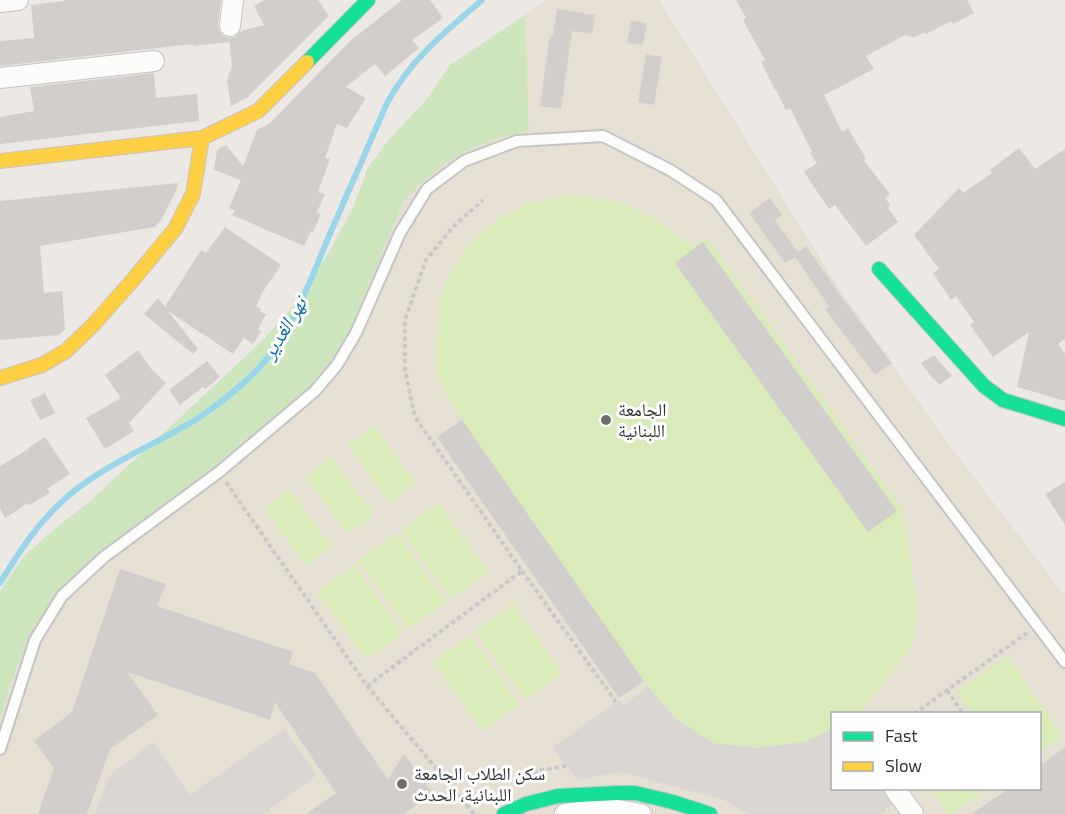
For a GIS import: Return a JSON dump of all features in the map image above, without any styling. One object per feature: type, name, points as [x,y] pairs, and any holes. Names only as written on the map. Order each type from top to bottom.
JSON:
[{"type":"street","points":[[0,2],[18,0]]},
{"type":"street","points":[[230,26],[232,0]]},
{"type":"street","points":[[0,161],[202,138],[258,111],[368,0]]},
{"type":"street","points":[[0,78],[154,61]]},
{"type":"street","points":[[0,378],[42,365],[66,351],[93,325],[175,230],[193,194],[202,138]]},
{"type":"street","points":[[879,269],[992,393],[1000,399],[1065,419]]},
{"type":"street","points":[[895,790],[913,814]]},
{"type":"street","points":[[504,814],[526,804],[558,796],[618,793],[673,802],[710,814]]},
{"type":"street","points":[[565,814],[612,809],[641,814]]},
{"type":"lane","points":[[0,749],[35,640],[62,596],[104,557],[219,472],[315,391],[337,364],[356,333],[400,233],[427,189],[464,161],[518,141],[603,136],[670,170],[716,200],[1065,662]]},
{"type":"path","points":[[483,200],[453,227],[426,260],[405,319],[405,369],[415,417],[522,572],[616,702]]},
{"type":"path","points":[[219,472],[367,686],[466,805]]},
{"type":"path","points":[[367,686],[522,572]]},
{"type":"path","points":[[917,712],[1037,626]]},
{"type":"path","points":[[946,690],[962,712]]},
{"type":"shaded area","name":"الجامعة اللبنانية","points":[[547,0],[659,0],[838,287],[942,435],[1065,596],[1065,814],[0,814],[0,724],[4,705],[22,654],[50,606],[87,565],[132,531],[353,329],[403,203],[413,190],[443,164],[463,152],[506,135],[529,131],[525,15]]},
{"type":"shaded area","points":[[648,687],[676,719],[713,743],[757,748],[805,742],[831,729],[831,790],[895,790],[901,798],[880,814],[749,814],[724,800],[621,772],[577,780],[553,747],[620,700],[623,705]]},
{"type":"shaded area","points":[[284,729],[317,775],[263,814],[95,814],[109,776],[153,742],[190,795]]},
{"type":"green space","points":[[525,15],[529,131],[492,141],[459,155],[444,164],[416,188],[403,203],[343,350],[301,405],[87,564],[42,617],[31,637],[12,679],[0,724],[0,591],[23,557],[90,501],[258,345],[285,316],[308,286],[330,250],[354,205],[368,167],[391,137],[427,99],[450,65]]},
{"type":"green space","points":[[568,195],[613,200],[648,214],[692,247],[708,238],[903,510],[917,602],[913,644],[861,710],[831,712],[831,729],[805,742],[757,748],[713,743],[676,719],[648,687],[446,395],[436,368],[440,296],[466,248],[501,217],[529,204]]},
{"type":"green space","points":[[374,426],[416,483],[390,503],[348,445]]},
{"type":"green space","points":[[332,458],[374,515],[348,534],[305,477]]},
{"type":"green space","points":[[290,489],[332,547],[306,566],[264,508]]},
{"type":"green space","points":[[438,503],[488,572],[451,599],[401,530]]},
{"type":"green space","points":[[397,533],[446,602],[408,629],[359,560]]},
{"type":"green space","points":[[354,565],[403,633],[366,660],[317,591]]},
{"type":"green space","points":[[513,604],[562,673],[525,700],[475,631]]},
{"type":"green space","points":[[470,635],[519,704],[482,731],[433,662]]},
{"type":"green space","points":[[1007,656],[1063,736],[1041,752],[1041,712],[970,712],[956,692]]},
{"type":"green space","points":[[932,790],[986,790],[951,814]]},
{"type":"building","points":[[64,0],[221,0],[218,25],[222,35],[229,38],[229,42],[0,66],[0,41],[34,38],[31,5]]},
{"type":"building","points":[[264,0],[318,0],[329,16],[248,97],[231,106],[227,80],[232,66],[229,38],[235,37],[241,31],[264,25],[254,6]]},
{"type":"building","points":[[402,0],[430,0],[443,18],[412,40],[419,48],[385,76],[375,64],[346,87],[366,98],[347,128],[337,124],[325,158],[330,159],[318,192],[325,194],[317,212],[321,214],[304,246],[232,215],[235,211],[229,208],[241,180],[214,170],[217,150],[226,145],[243,166],[257,130],[270,123],[350,41]]},
{"type":"building","points":[[736,0],[967,0],[974,13],[953,24],[951,21],[926,34],[925,32],[913,38],[908,37],[907,34],[866,56],[874,69],[824,95],[842,132],[848,128],[866,159],[864,161],[890,194],[885,198],[890,205],[888,208],[898,222],[866,246],[835,205],[829,209],[804,172],[817,163],[810,153],[812,152],[790,108],[786,110],[761,62],[765,60],[743,20],[746,18]]},
{"type":"building","points":[[557,9],[595,15],[592,34],[572,31],[561,109],[540,106],[550,35],[553,35]]},
{"type":"building","points":[[631,21],[647,23],[643,45],[627,43]]},
{"type":"building","points":[[646,54],[662,57],[654,105],[638,102]]},
{"type":"building","points":[[154,73],[156,98],[197,94],[199,121],[0,144],[0,117],[34,111],[30,87]]},
{"type":"building","points":[[1019,148],[1035,169],[1065,149],[1065,339],[1058,344],[1065,354],[1065,401],[1017,387],[1029,332],[993,357],[970,325],[974,322],[956,296],[951,300],[933,273],[939,269],[914,235],[959,188],[963,193],[992,173],[990,170]]},
{"type":"building","points":[[178,183],[161,220],[155,227],[40,246],[44,293],[62,291],[65,329],[59,335],[0,340],[0,201]]},
{"type":"building","points":[[770,198],[782,215],[775,221],[798,252],[806,246],[892,363],[875,375],[825,309],[829,306],[795,257],[785,263],[749,213]]},
{"type":"building","points":[[225,227],[281,265],[256,306],[266,314],[258,329],[261,331],[253,344],[244,338],[233,354],[168,311],[198,349],[193,354],[144,314],[158,298],[165,307],[201,250],[206,253]]},
{"type":"building","points":[[703,242],[897,511],[868,532],[675,263]]},
{"type":"building","points":[[138,350],[152,370],[166,383],[129,423],[134,431],[105,449],[86,418],[121,398],[105,375]]},
{"type":"building","points":[[934,355],[952,376],[939,385],[921,363]]},
{"type":"building","points":[[207,361],[220,377],[180,405],[169,390]]},
{"type":"building","points":[[45,393],[55,413],[40,420],[30,400]]},
{"type":"building","points":[[462,420],[644,681],[619,698],[437,437]]},
{"type":"building","points":[[45,437],[70,474],[47,489],[50,493],[29,505],[28,503],[5,518],[0,508],[0,466]]},
{"type":"building","points":[[1065,482],[1065,525],[1045,494]]},
{"type":"building","points":[[120,569],[166,584],[157,606],[293,652],[289,664],[315,673],[388,780],[404,754],[433,794],[404,814],[306,814],[336,793],[275,702],[270,720],[127,672],[158,715],[110,749],[87,814],[38,814],[54,768],[34,741],[72,712]]},
{"type":"building","points":[[1065,747],[1065,814],[972,814],[1007,790],[1041,790],[1041,765]]},
{"type":"waterway","name":"نهر الغدير","points":[[0,583],[22,548],[67,497],[116,463],[203,415],[241,385],[265,361],[277,346],[297,310],[396,87],[430,47],[482,0]]},
{"type":"traffic: fast","points":[[307,62],[368,0]]},
{"type":"traffic: fast","points":[[879,269],[984,386],[1003,400],[1065,419]]},
{"type":"traffic: fast","points":[[504,814],[526,804],[558,796],[618,793],[635,793],[710,814]]},
{"type":"traffic: slow","points":[[0,161],[202,138],[258,111],[307,62]]},
{"type":"traffic: slow","points":[[0,378],[42,365],[66,351],[93,325],[132,281],[175,229],[193,194],[202,138]]},
{"type":"place","name":"الجامعة اللبنانية","points":[[606,420]]},
{"type":"place","name":"سكن الطلاب الجامعة اللبنانية، الحدث","points":[[402,784]]}]
